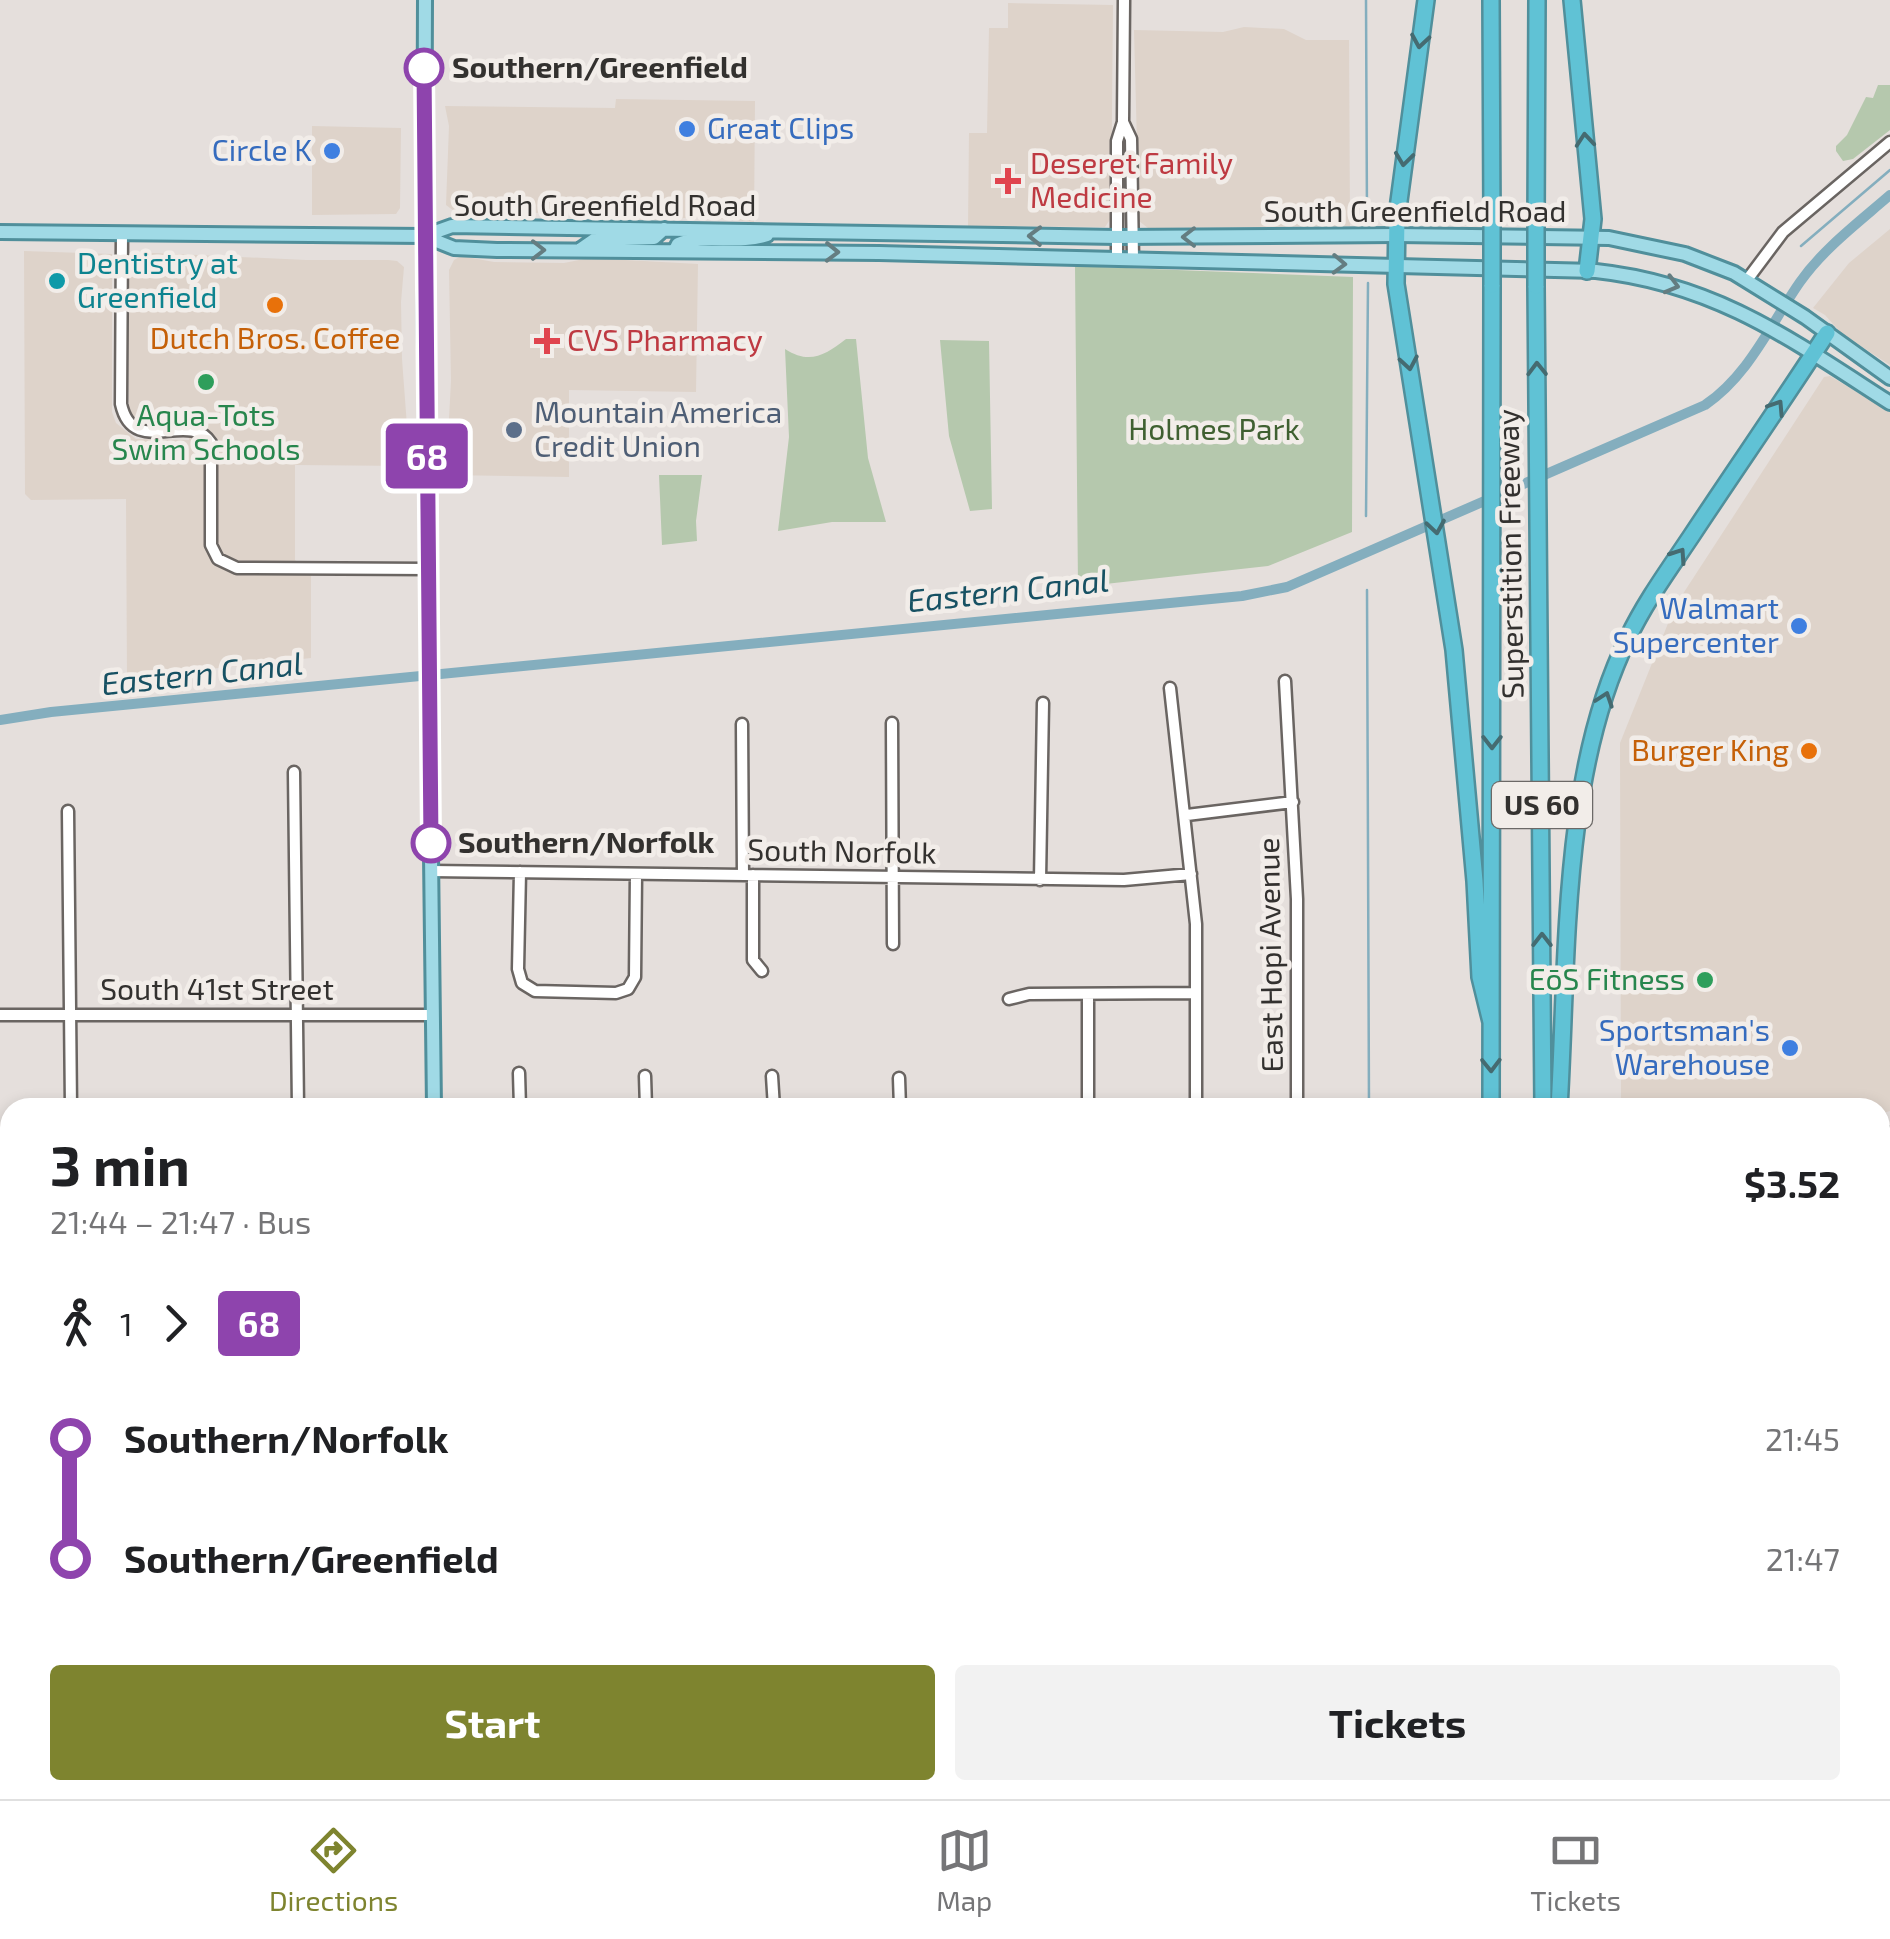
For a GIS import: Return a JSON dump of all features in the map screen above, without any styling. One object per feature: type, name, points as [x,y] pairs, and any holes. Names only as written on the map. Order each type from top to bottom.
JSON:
[{"type":"highway","points":[[1426,0],[1396,235],[1396,284],[1443,570],[1464,753],[1480,977],[1490,1022]]},
{"type":"highway","name":"Superstition Freeway","points":[[1491,0],[1491,1098]]},
{"type":"highway","name":"Superstition Freeway","points":[[1537,0],[1544,1098]]},
{"type":"highway","points":[[1572,0],[1593,220],[1587,270]]},
{"type":"highway","points":[[1561,1098],[1577,826],[1586,765],[1604,700],[1628,638],[1655,591],[1826,333]]},
{"type":"main road","points":[[424,0],[434,1098]]},
{"type":"main road","name":"South Greenfield Road","points":[[0,232],[424,236],[452,226],[1117,238],[1591,237],[1636,242],[1685,254],[1747,280],[1890,378]]},
{"type":"main road","points":[[578,250],[594,240],[654,238],[664,229]]},
{"type":"main road","points":[[676,250],[678,244],[689,240],[753,240],[778,230]]},
{"type":"main road","name":"South Greenfield Road","points":[[424,236],[454,248],[1133,258],[1587,270],[1669,284],[1752,316],[1890,402]]},
{"type":"street","points":[[1117,258],[1117,141],[1123,122],[1124,0]]},
{"type":"street","points":[[1123,122],[1131,139],[1133,258]]},
{"type":"street","points":[[1747,280],[1783,232],[1890,142]]},
{"type":"street","points":[[122,233],[123,416],[142,432],[198,431],[212,443],[211,545],[218,559],[237,568],[429,569]]},
{"type":"street","name":"East Hopi Avenue","points":[[1285,682],[1298,898],[1297,1098]]},
{"type":"street","points":[[1170,688],[1196,924],[1196,1098]]},
{"type":"street","points":[[1040,880],[1043,704]]},
{"type":"street","points":[[892,723],[894,944]]},
{"type":"street","points":[[742,724],[753,960],[762,971]]},
{"type":"street","points":[[294,772],[298,1098]]},
{"type":"street","points":[[1187,815],[1293,802]]},
{"type":"street","points":[[68,811],[70,1098]]},
{"type":"street","name":"South Norfolk","points":[[432,871],[1040,880],[1124,880],[1191,874]]},
{"type":"street","points":[[520,872],[518,969],[522,983],[535,991],[616,993],[628,989],[635,976],[636,874]]},
{"type":"street","points":[[1010,998],[1029,994],[1196,993]]},
{"type":"street","points":[[1088,994],[1088,1098]]},
{"type":"street","name":"South 41st Street","points":[[0,1015],[433,1015]]},
{"type":"street","points":[[519,1073],[520,1098]]},
{"type":"street","points":[[645,1076],[646,1098]]},
{"type":"street","points":[[772,1076],[773,1098]]},
{"type":"street","points":[[899,1078],[900,1098]]},
{"type":"shaded area","points":[[1008,3],[1113,5],[1111,218],[1105,227],[968,226],[969,133],[987,133],[989,28],[1008,28]]},
{"type":"shaded area","points":[[1244,27],[1284,29],[1306,40],[1349,40],[1350,226],[1148,228],[1139,221],[1134,30],[1223,32]]},
{"type":"shaded area","points":[[616,99],[755,101],[754,222],[705,217],[644,220],[593,214],[454,211],[446,205],[449,126],[445,106],[615,108]]},
{"type":"shaded area","points":[[312,126],[401,128],[400,208],[396,214],[312,215]]},
{"type":"shaded area","points":[[1890,229],[1890,365],[1842,334],[1813,308],[1849,263]]},
{"type":"shaded area","points":[[24,251],[112,254],[112,412],[116,423],[136,439],[189,440],[190,425],[142,424],[129,417],[128,260],[132,252],[388,260],[404,267],[402,359],[410,466],[295,465],[295,560],[311,576],[311,658],[127,678],[126,499],[31,500],[25,494]]},
{"type":"shaded area","points":[[461,256],[494,262],[564,263],[589,258],[698,264],[696,392],[569,390],[569,477],[446,475],[451,381],[449,270]]},
{"type":"shaded area","points":[[1830,376],[1890,412],[1890,1098],[1621,1098],[1620,743],[1675,606],[1824,377]]},
{"type":"green space","points":[[1878,85],[1890,85],[1890,130],[1853,159],[1843,161],[1836,146],[1847,135],[1866,97],[1873,98]]},
{"type":"green space","name":"Holmes Park","points":[[1075,266],[1353,277],[1352,532],[1268,566],[1078,587]]},
{"type":"green space","points":[[846,339],[856,339],[868,458],[886,522],[832,522],[778,531],[789,437],[785,349],[802,356],[817,356]]},
{"type":"green space","points":[[940,340],[989,341],[992,509],[970,511],[949,436]]},
{"type":"green space","points":[[659,475],[702,475],[697,541],[662,545]]},
{"type":"waterway","points":[[1366,0],[1367,220]]},
{"type":"waterway","points":[[1801,246],[1890,170]]},
{"type":"waterway","name":"Eastern Canal","points":[[0,720],[1242,596],[1287,587],[1705,405],[1746,364],[1820,258],[1890,195]]},
{"type":"waterway","points":[[1366,516],[1368,283]]},
{"type":"waterway","points":[[1367,590],[1369,1098]]},
{"type":"bus line","name":"68","points":[[424,68],[431,843]]},
{"type":"place","name":"Southern/Greenfield","points":[[424,68]]},
{"type":"place","name":"Great Clips","points":[[687,129]]},
{"type":"place","name":"Circle K","points":[[332,151]]},
{"type":"place","name":"Deseret Family Medicine","points":[[1008,181]]},
{"type":"place","name":"Dentistry at Greenfield","points":[[57,281]]},
{"type":"place","name":"Dutch Bros. Coffee","points":[[275,305]]},
{"type":"place","name":"CVS Pharmacy","points":[[547,341]]},
{"type":"place","name":"Aqua-Tots Swim Schools","points":[[206,382]]},
{"type":"place","name":"Mountain America Credit Union","points":[[514,430]]},
{"type":"place","name":"Walmart Supercenter","points":[[1799,626]]},
{"type":"place","name":"Burger King","points":[[1809,751]]},
{"type":"place","name":"Southern/Norfolk","points":[[431,843]]},
{"type":"place","name":"EōS Fitness","points":[[1705,980]]},
{"type":"place","name":"Sportsman's Warehouse","points":[[1790,1048]]}]
